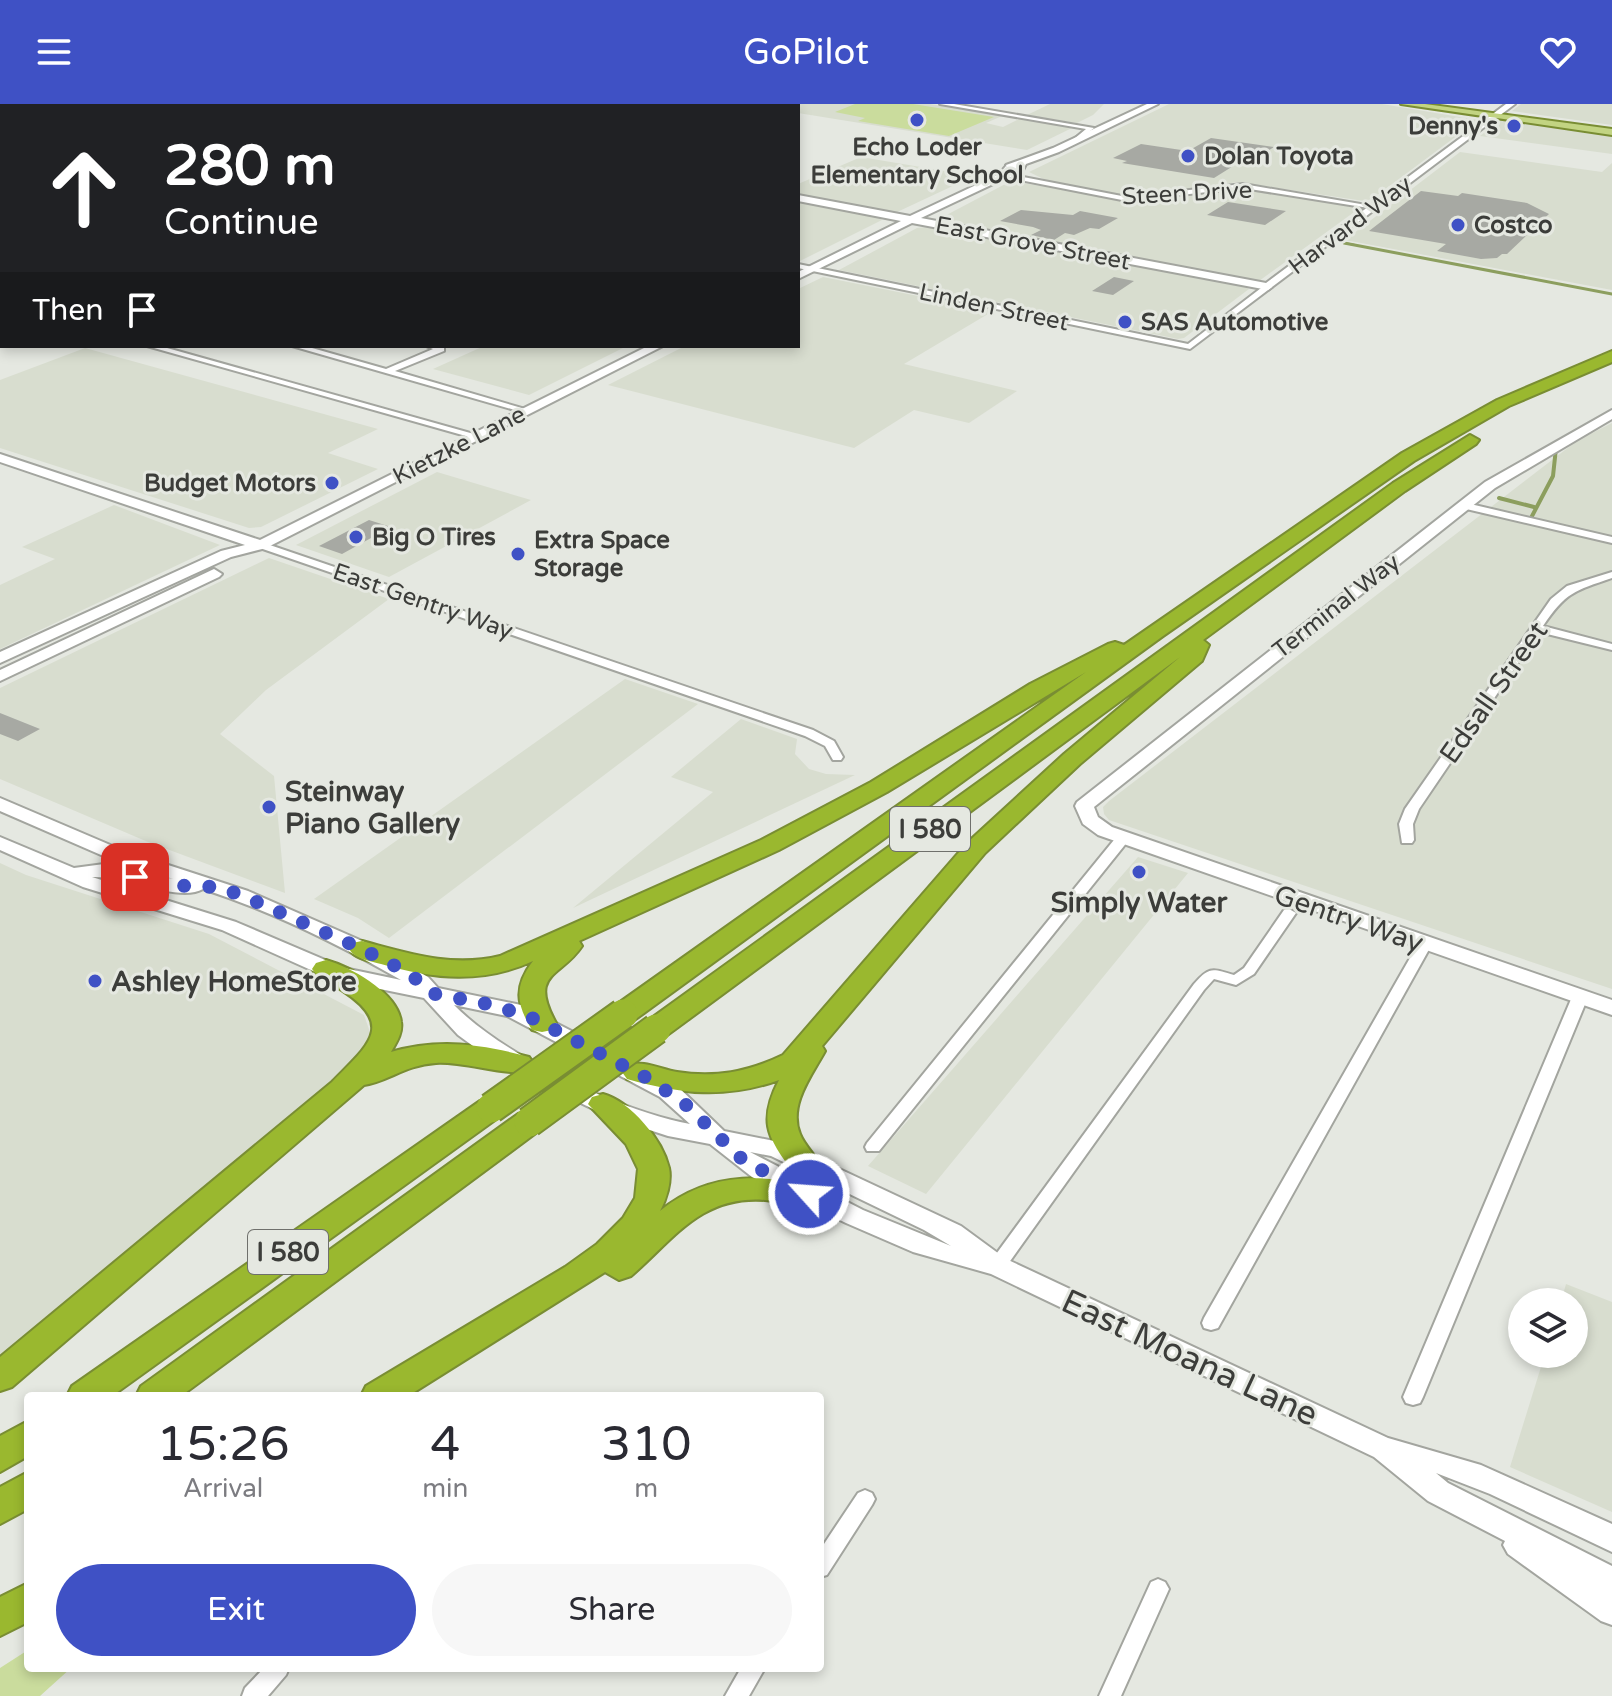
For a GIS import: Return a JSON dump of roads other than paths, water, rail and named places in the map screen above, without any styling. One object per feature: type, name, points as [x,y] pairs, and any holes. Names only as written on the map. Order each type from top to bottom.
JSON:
[{"type":"highway","name":"I 580","points":[[91,1392],[1156,632],[1441,437],[1523,394],[1612,356]]},
{"type":"highway","name":"I 580","points":[[159,1392],[1203,630],[1461,446],[1524,410],[1612,374]]},
{"type":"highway","points":[[637,1072],[688,1085],[730,1085],[753,1080],[793,1062],[820,1034],[956,869],[1035,792],[1194,656],[1203,630]]},
{"type":"highway","points":[[362,949],[427,968],[476,971],[519,958],[770,845],[879,787],[1098,654],[1156,632]]},
{"type":"highway","points":[[542,1023],[531,1001],[533,982],[538,972],[567,947],[630,909]]},
{"type":"highway","points":[[0,1377],[342,1089],[380,1050],[386,1037],[388,1018],[375,999],[326,969]]},
{"type":"highway","points":[[802,1161],[782,1135],[781,1110],[820,1034]]},
{"type":"highway","points":[[342,1089],[387,1063],[426,1053],[470,1052],[519,1064]]},
{"type":"highway","points":[[386,1392],[514,1315],[608,1254],[630,1236],[651,1196],[654,1167],[634,1131],[603,1104]]},
{"type":"highway","points":[[514,1315],[614,1270],[678,1213],[716,1193],[735,1187],[772,1187],[820,1200]]},
{"type":"highway","points":[[0,1456],[24,1439]]},
{"type":"highway","points":[[0,1508],[24,1491]]},
{"type":"highway","points":[[0,1618],[24,1603]]},
{"type":"main road","points":[[1043,152],[1045,148],[1132,104]]},
{"type":"main road","points":[[800,275],[1043,152],[1154,104]]},
{"type":"main road","points":[[1405,104],[1499,114]]},
{"type":"main road","points":[[1433,104],[1612,130]]},
{"type":"main road","name":"Harvard Way","points":[[1268,287],[1511,104]]},
{"type":"main road","name":"East Grove Street","points":[[800,198],[1268,287]]},
{"type":"main road","name":"Kietzke Lane","points":[[0,676],[241,561],[261,545],[653,348]]},
{"type":"main road","name":"Terminal Way","points":[[1090,820],[1084,806],[1091,798],[1490,485],[1612,414]]},
{"type":"main road","name":"East Gentry Way","points":[[0,458],[261,545]]},
{"type":"main road","name":"Kietzke Lane","points":[[0,658],[226,554],[261,545]]},
{"type":"main road","name":"East Moana Lane","points":[[0,804],[115,854],[218,887],[362,949],[407,972],[435,994],[474,1036],[519,1064],[603,1104],[649,1122],[776,1149],[952,1233],[997,1266],[1384,1449],[1438,1492],[1612,1581]]},
{"type":"main road","name":"Gentry Way","points":[[1090,820],[1097,827],[1123,838],[1612,1008]]},
{"type":"main road","name":"East Moana Lane","points":[[0,843],[71,875],[229,926],[358,980],[493,1005],[542,1023],[637,1072],[684,1103],[744,1161],[820,1200],[941,1255],[997,1266]]},
{"type":"main road","points":[[71,875],[90,869],[110,868],[160,885],[218,887]]},
{"type":"main road","name":"East Moana Lane","points":[[1384,1449],[1423,1455],[1447,1463],[1603,1533]]},
{"type":"main road","points":[[1438,1492],[1612,1611]]},
{"type":"street","points":[[943,104],[1091,128],[1076,140]]},
{"type":"street","name":"Steen Drive","points":[[1012,169],[1046,184],[1127,199],[1246,186],[1375,207]]},
{"type":"street","name":"Linden Street","points":[[800,266],[1190,347]]},
{"type":"street","name":"Harvard Way","points":[[1190,347],[1268,287]]},
{"type":"street","points":[[158,348],[476,436]]},
{"type":"street","points":[[303,348],[528,411]]},
{"type":"street","points":[[388,371],[441,349],[437,348]]},
{"type":"street","points":[[1466,506],[1612,540]]},
{"type":"street","name":"East Gentry Way","points":[[261,545],[809,733],[830,744],[837,757]]},
{"type":"street","name":"Edsall Street","points":[[1407,840],[1406,824],[1412,809],[1561,594],[1612,575]]},
{"type":"street","points":[[1538,628],[1612,647]]},
{"type":"street","points":[[873,1147],[1123,838]]},
{"type":"street","points":[[997,1266],[1199,987],[1211,974],[1236,980],[1249,971],[1289,913]]},
{"type":"street","points":[[1211,1323],[1425,944]]},
{"type":"street","points":[[1413,1397],[1580,997]]},
{"type":"street","points":[[824,1562],[865,1499]]},
{"type":"street","points":[[1110,1696],[1158,1589]]},
{"type":"street","points":[[253,1696],[274,1672]]},
{"type":"street","points":[[736,1696],[751,1672]]},
{"type":"waterway","points":[[1334,241],[1355,245]]},
{"type":"waterway","points":[[1344,243],[1612,294]]},
{"type":"waterway","points":[[1531,518],[1553,476],[1556,448]]},
{"type":"waterway","points":[[1499,498],[1534,507]]},
{"type":"place","name":"Echo Loder Elementary School","points":[[917,120]]},
{"type":"place","name":"Denny's","points":[[1514,126]]},
{"type":"place","name":"Dolan Toyota","points":[[1188,156]]},
{"type":"place","name":"Costco","points":[[1458,225]]},
{"type":"place","name":"SAS Automotive","points":[[1125,322]]},
{"type":"place","name":"Budget Motors","points":[[332,483]]},
{"type":"place","name":"Big O Tires","points":[[356,537]]},
{"type":"place","name":"Extra Space Storage","points":[[518,554]]},
{"type":"place","name":"Steinway Piano Gallery","points":[[269,807]]},
{"type":"place","name":"Simply Water","points":[[1139,872]]},
{"type":"place","name":"Ashley HomeStore","points":[[95,981]]}]
